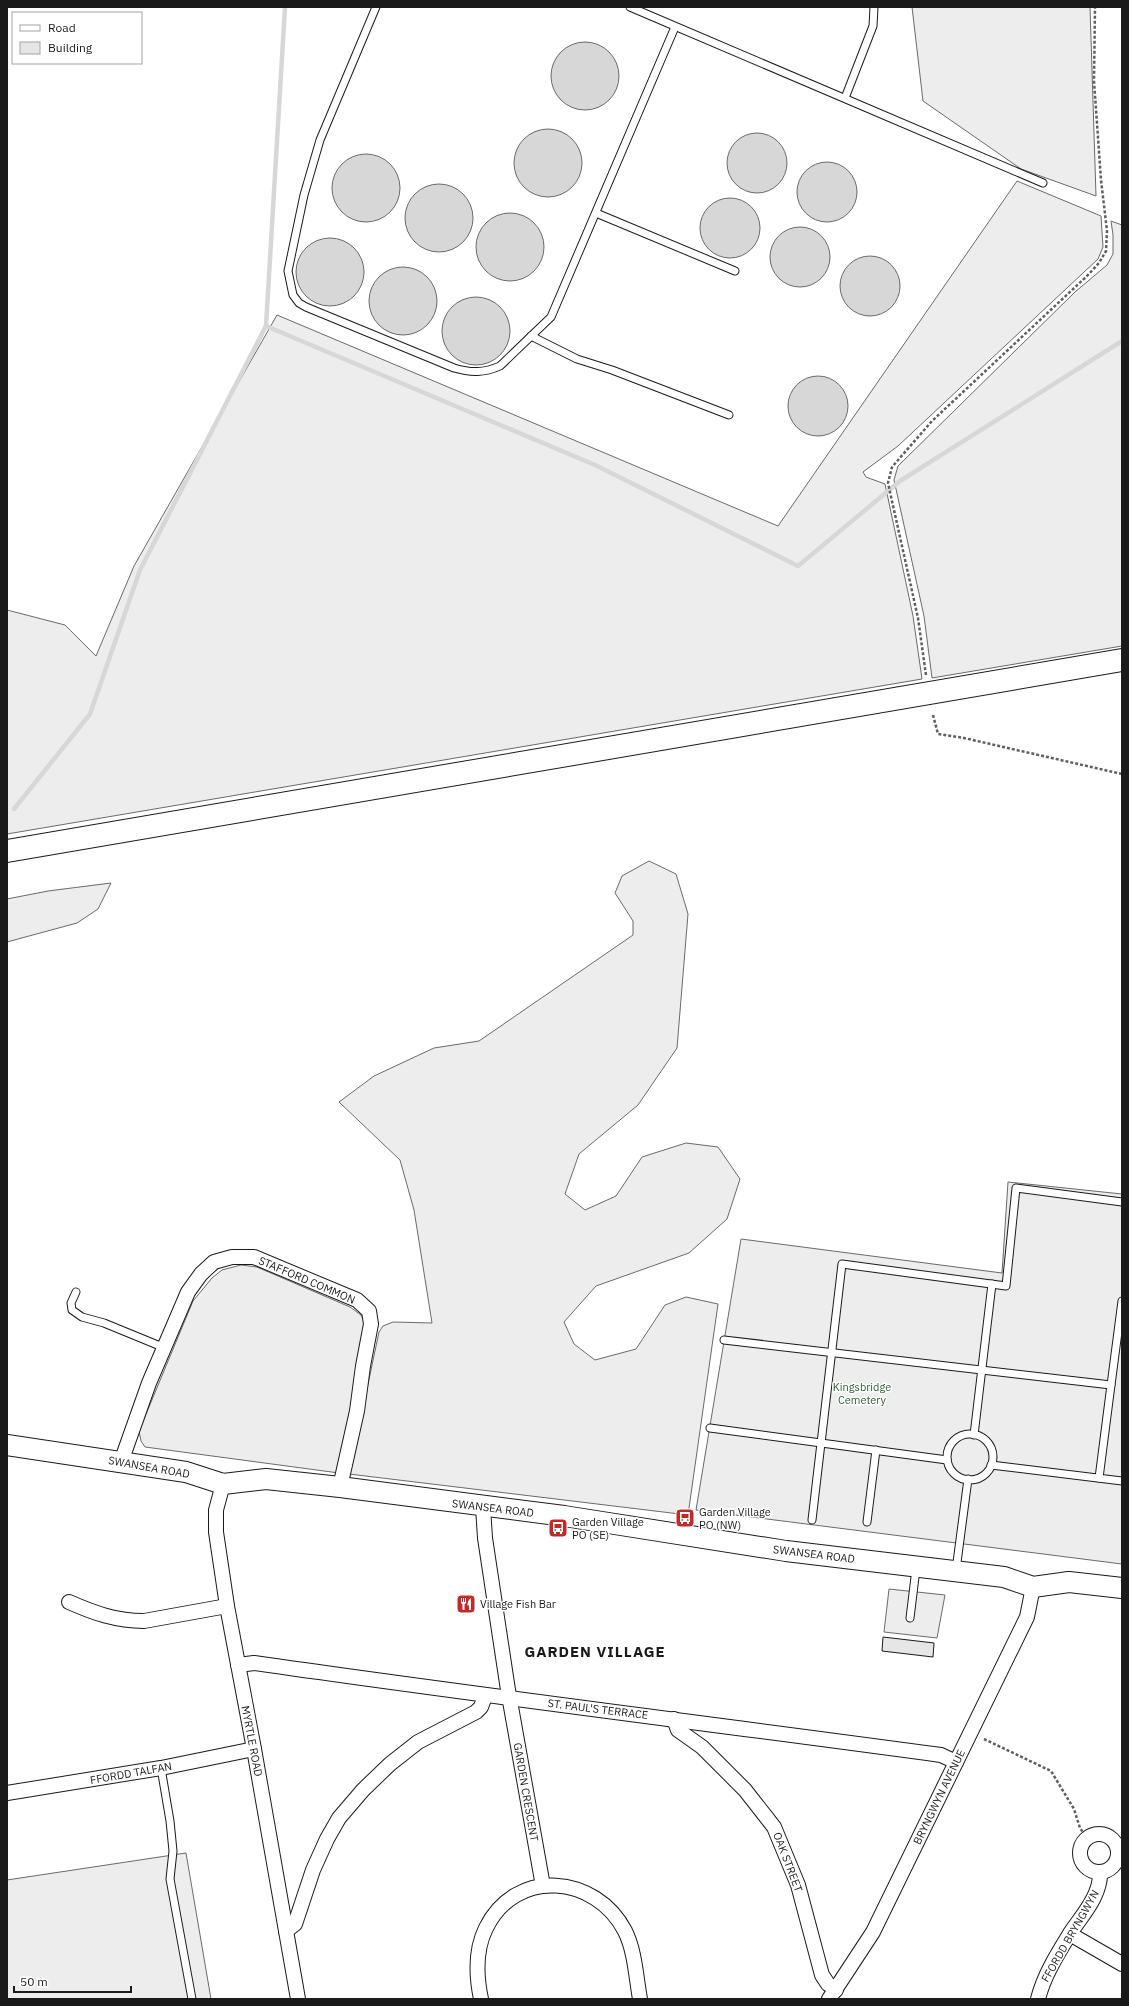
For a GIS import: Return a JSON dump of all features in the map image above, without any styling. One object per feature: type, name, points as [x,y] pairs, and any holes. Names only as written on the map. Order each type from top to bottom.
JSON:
[{"type":"main road","points":[[7,851],[1122,660]]},
{"type":"main road","name":"SWANSEA ROAD","points":[[7,1445],[186,1472],[223,1484],[266,1480],[340,1487],[484,1507],[564,1516],[786,1551],[1004,1576],[1033,1587],[1069,1582],[1122,1588]]},
{"type":"street","name":"STAFFORD COMMON","points":[[121,1462],[149,1383],[188,1292],[201,1274],[214,1262],[232,1257],[254,1257],[357,1300],[369,1311],[371,1324],[363,1366],[357,1411],[340,1487]]},
{"type":"street","name":"MYRTLE ROAD","points":[[223,1484],[215,1523],[227,1606],[298,1999]]},
{"type":"street","name":"GARDEN CRESCENT","points":[[484,1507],[485,1538],[510,1699],[543,1886]]},
{"type":"street","name":"BRYNGWYN AVENUE","points":[[833,1995],[873,1932],[971,1733],[1027,1617],[1033,1587]]},
{"type":"street","points":[[69,1602],[95,1614],[130,1621],[144,1621],[227,1606]]},
{"type":"street","name":"ST. PAUL'S TERRACE","points":[[238,1665],[254,1663],[485,1696],[941,1754],[956,1762]]},
{"type":"street","points":[[286,1931],[295,1924],[313,1870],[326,1839],[340,1818],[390,1764],[418,1742],[476,1712],[481,1707],[485,1696]]},
{"type":"street","name":"OAK STREET","points":[[674,1719],[678,1730],[702,1747],[745,1790],[774,1827],[798,1885],[822,1975],[833,1995]]},
{"type":"street","name":"FFORDD TALFAN","points":[[7,1793],[161,1768],[254,1749]]},
{"type":"street","points":[[1098,1834],[1104,1835],[1114,1841],[1118,1852],[1115,1864],[1106,1871],[1100,1872],[1088,1869],[1081,1860],[1080,1848],[1087,1838],[1098,1834]]},
{"type":"street","name":"FFORDD BRYNGWYN","points":[[1038,1999],[1043,1982],[1098,1889],[1100,1872]]},
{"type":"street","points":[[481,1999],[477,1964],[479,1948],[487,1926],[494,1916],[512,1898],[531,1888],[543,1886],[563,1886],[584,1891],[601,1901],[618,1919],[629,1939],[640,1999]]},
{"type":"street","points":[[1070,1934],[1122,1964]]},
{"type":"lane","points":[[376,7],[320,140],[289,261],[288,279],[293,295],[299,303],[306,307],[462,371],[482,372],[500,366],[551,318],[675,27]]},
{"type":"lane","points":[[630,7],[1043,184]]},
{"type":"lane","points":[[845,98],[873,26],[874,7]]},
{"type":"lane","points":[[596,213],[735,271]]},
{"type":"lane","points":[[531,336],[577,359],[612,370],[729,415]]},
{"type":"lane","points":[[812,1520],[842,1264],[1006,1286],[1016,1188],[1122,1202]]},
{"type":"lane","points":[[974,1434],[992,1284]]},
{"type":"lane","points":[[76,1292],[71,1303],[72,1310],[82,1317],[104,1323],[165,1348]]},
{"type":"lane","points":[[1099,1478],[1122,1301]]},
{"type":"lane","points":[[724,1340],[1112,1386]]},
{"type":"lane","points":[[710,1428],[947,1460]]},
{"type":"lane","points":[[974,1434],[988,1442],[992,1454],[991,1465],[982,1476],[968,1479],[956,1475],[950,1469],[947,1460],[949,1446],[954,1440],[961,1435],[974,1434]]},
{"type":"lane","points":[[867,1522],[876,1450]]},
{"type":"lane","points":[[991,1465],[1122,1481]]},
{"type":"lane","points":[[956,1570],[968,1479]]},
{"type":"lane","points":[[910,1618],[917,1565]]},
{"type":"lane","points":[[161,1768],[170,1820],[173,1851],[170,1879],[192,1999]]},
{"type":"path","points":[[926,675],[918,618],[888,483],[892,467],[932,421],[1087,276],[1099,263],[1106,251],[1107,231],[1101,180],[1094,81],[1095,7]]},
{"type":"path","points":[[933,715],[938,734],[964,738],[1122,774]]},
{"type":"path","points":[[971,1733],[1051,1771],[1074,1809],[1080,1828],[1087,1838]]},
{"type":"shaded area","points":[[912,7],[1090,7],[1096,196],[1021,169],[923,101]]},
{"type":"shaded area","points":[[578,42],[592,42],[604,48],[613,57],[619,69],[617,89],[609,100],[598,108],[592,110],[578,110],[572,108],[561,100],[553,89],[551,83],[551,69],[553,63],[561,52],[572,44]]},
{"type":"shaded area","points":[[541,129],[555,129],[567,135],[576,144],[582,156],[580,176],[572,187],[561,195],[555,197],[541,197],[535,195],[524,187],[516,176],[514,170],[514,156],[516,150],[524,139],[535,131]]},
{"type":"shaded area","points":[[757,133],[774,138],[782,146],[787,163],[782,180],[774,188],[757,193],[740,188],[732,180],[727,163],[732,146],[740,138]]},
{"type":"shaded area","points":[[359,154],[373,154],[385,160],[394,169],[400,181],[398,201],[390,212],[379,220],[373,222],[359,222],[353,220],[342,212],[334,201],[332,195],[332,181],[334,175],[342,164],[353,156]]},
{"type":"shaded area","points":[[827,162],[844,167],[852,175],[857,192],[852,209],[844,217],[827,222],[810,217],[802,209],[797,192],[802,175],[810,167]]},
{"type":"shaded area","points":[[1017,181],[1101,216],[1103,247],[1098,259],[898,446],[863,472],[866,477],[885,484],[913,616],[922,679],[7,834],[7,610],[65,625],[96,656],[134,566],[277,315],[778,526]]},
{"type":"shaded area","points":[[432,184],[446,184],[458,190],[467,199],[473,211],[471,231],[463,242],[452,250],[446,252],[432,252],[426,250],[415,242],[407,231],[405,225],[405,211],[407,205],[415,194],[426,186]]},
{"type":"shaded area","points":[[730,198],[746,203],[751,207],[755,212],[760,228],[755,244],[751,249],[746,253],[730,258],[714,253],[709,249],[705,244],[700,228],[705,212],[709,207],[714,203]]},
{"type":"shaded area","points":[[503,213],[517,213],[529,219],[538,228],[544,240],[542,260],[534,271],[523,279],[517,281],[503,281],[497,279],[486,271],[478,260],[476,254],[476,240],[478,234],[486,223],[497,215]]},
{"type":"shaded area","points":[[1111,221],[1122,225],[1122,646],[932,678],[924,616],[894,480],[898,466],[1075,292],[1107,265],[1113,254]]},
{"type":"shaded area","points":[[800,227],[817,232],[825,240],[830,257],[825,274],[817,282],[800,287],[783,282],[775,274],[770,257],[775,240],[783,232]]},
{"type":"shaded area","points":[[323,238],[337,238],[349,244],[358,253],[364,265],[362,285],[354,296],[343,304],[337,306],[323,306],[317,304],[306,296],[298,285],[296,279],[296,265],[298,259],[306,248],[317,240]]},
{"type":"shaded area","points":[[870,256],[887,261],[895,269],[900,286],[895,303],[887,311],[870,316],[853,311],[845,303],[840,286],[845,269],[853,261]]},
{"type":"shaded area","points":[[396,267],[410,267],[422,273],[431,282],[437,294],[435,314],[427,325],[416,333],[410,335],[396,335],[390,333],[379,325],[371,314],[369,308],[369,294],[371,288],[379,277],[390,269]]},
{"type":"shaded area","points":[[469,297],[483,297],[495,303],[504,312],[510,324],[508,344],[500,355],[489,363],[483,365],[469,365],[463,363],[452,355],[444,344],[442,338],[442,324],[444,318],[452,307],[463,299]]},
{"type":"shaded area","points":[[818,376],[835,381],[843,389],[848,406],[843,423],[835,431],[818,436],[801,431],[793,423],[788,406],[793,389],[801,381]]},
{"type":"shaded area","points":[[649,861],[676,874],[688,914],[677,1048],[638,1105],[579,1154],[565,1194],[585,1210],[616,1196],[642,1157],[686,1143],[718,1147],[740,1179],[727,1219],[689,1253],[596,1286],[564,1322],[574,1344],[595,1360],[636,1349],[665,1305],[686,1297],[718,1304],[688,1515],[349,1474],[379,1332],[383,1326],[393,1322],[432,1323],[414,1210],[400,1160],[339,1102],[374,1076],[434,1048],[479,1041],[633,935],[633,921],[615,893],[622,876]]},
{"type":"shaded area","points":[[111,883],[98,909],[77,923],[7,942],[7,899],[48,891]]},
{"type":"shaded area","name":"Kingsbridge Cemetery","points":[[1008,1182],[1122,1194],[1122,1564],[696,1510],[741,1239],[1002,1273]]},
{"type":"shaded area","points":[[241,1265],[257,1267],[350,1307],[361,1315],[366,1325],[339,1473],[145,1447],[141,1441],[139,1431],[193,1301],[212,1278],[222,1270]]},
{"type":"shaded area","points":[[889,1589],[945,1595],[937,1638],[884,1632]]},
{"type":"shaded area","points":[[186,1853],[211,1999],[7,1999],[7,1880]]},
{"type":"building","points":[[883,1637],[934,1643],[933,1657],[882,1651]]},
{"type":"waterway","points":[[14,809],[90,714],[140,570],[266,326],[285,7]]},
{"type":"waterway","points":[[266,326],[595,465],[798,566],[900,481],[1122,341]]},
{"type":"place","name":"Garden Village PO (NW)","points":[[685,1518]]},
{"type":"place","name":"Garden Village PO (SE)","points":[[558,1528]]},
{"type":"place","name":"Village Fish Bar","points":[[466,1604]]},
{"type":"district","name":"GARDEN VILLAGE","points":[[595,1652]]}]
